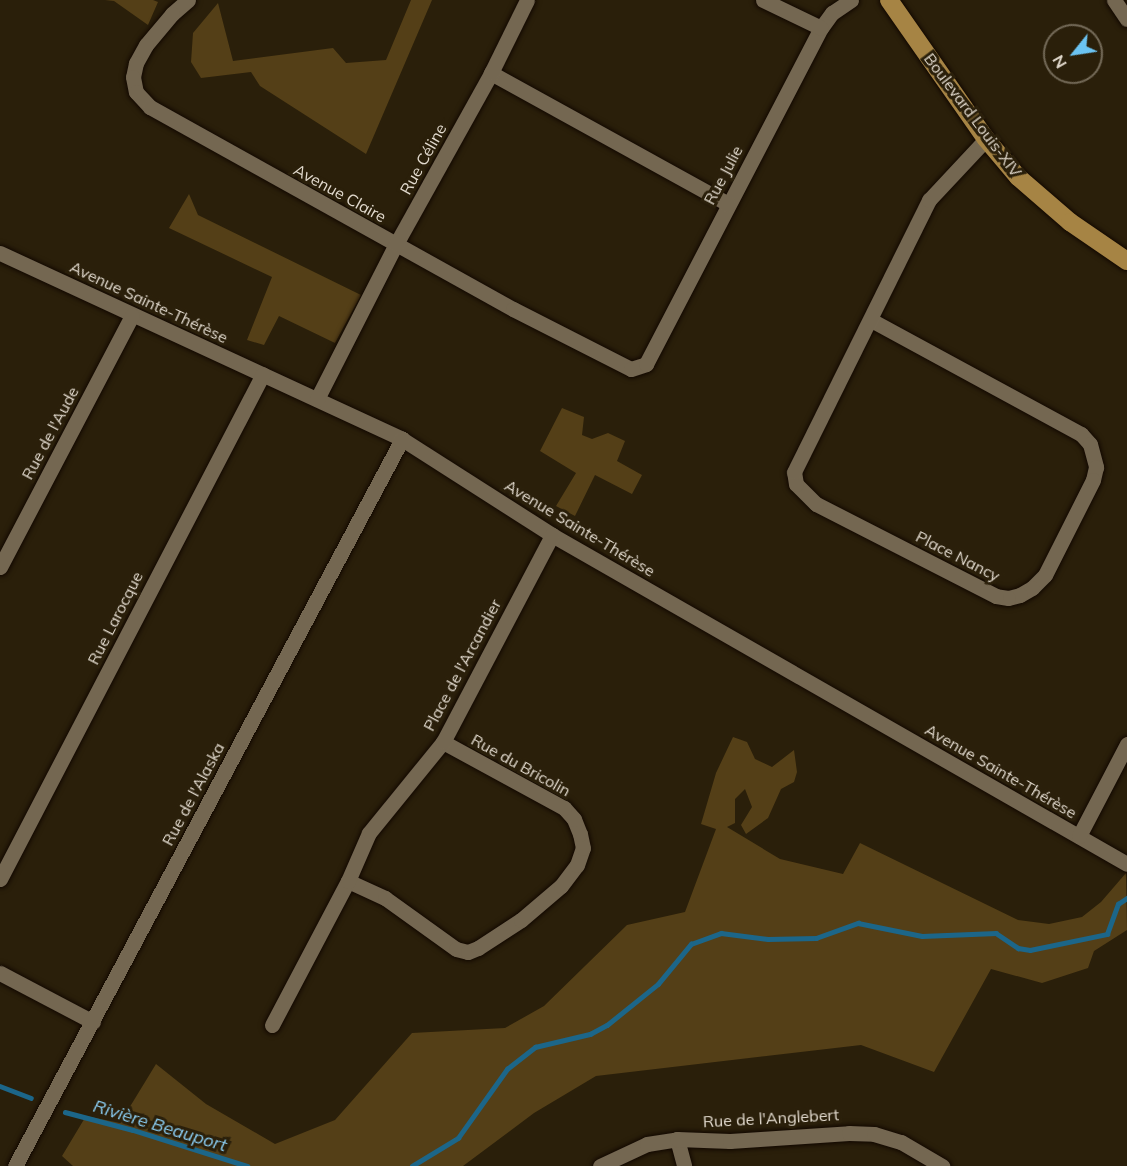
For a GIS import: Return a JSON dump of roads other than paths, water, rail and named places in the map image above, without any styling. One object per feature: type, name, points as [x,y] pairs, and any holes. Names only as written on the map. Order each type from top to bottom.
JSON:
[{"type":"main road","name":"Boulevard Louis-XIV","points":[[889,0],[986,139],[1018,177],[1070,222],[1127,261]]},
{"type":"street","name":"Avenue Claire","points":[[188,0],[172,14],[146,45],[136,63],[133,77],[136,92],[150,107],[513,309],[631,369]]},
{"type":"street","name":"Rue Céline","points":[[317,399],[396,244],[491,73],[527,0]]},
{"type":"street","points":[[763,0],[821,28]]},
{"type":"street","name":"Rue Julie","points":[[631,369],[646,364],[821,28],[832,13],[851,0]]},
{"type":"street","points":[[1114,0],[1127,19]]},
{"type":"street","points":[[491,73],[728,204]]},
{"type":"street","name":"Place Nancy","points":[[871,320],[1081,434],[1090,444],[1096,467],[1093,480],[1045,575],[1020,595],[1008,598],[996,596],[816,504],[796,484],[794,472],[929,200],[986,139]]},
{"type":"street","name":"Avenue Sainte-Thérèse","points":[[1,256],[402,439],[552,535],[1127,864]]},
{"type":"street","name":"Rue de l'Aude","points":[[0,567],[132,316]]},
{"type":"street","name":"Rue Larocque","points":[[0,879],[263,374]]},
{"type":"street","name":"Rue de l'Alaska","points":[[15,1166],[402,439]]},
{"type":"street","name":"Place de l'Arcandier","points":[[272,1025],[348,881],[369,833],[443,742],[552,535]]},
{"type":"street","name":"Rue du Bricolin","points":[[348,881],[385,898],[456,949],[468,952],[521,920],[561,886],[577,865],[583,848],[580,834],[574,819],[564,808],[443,742]]},
{"type":"street","points":[[1079,836],[1127,744]]},
{"type":"street","points":[[0,973],[93,1022]]},
{"type":"street","name":"Rue de l'Anglebert","points":[[600,1166],[647,1144],[677,1139],[730,1141],[849,1132],[874,1134],[901,1142],[942,1166]]},
{"type":"street","points":[[677,1139],[684,1166]]},
{"type":"waterway","name":"Rivière Beauport","points":[[412,1166],[458,1138],[507,1069],[535,1047],[590,1034],[607,1025],[658,984],[691,944],[721,933],[768,939],[816,938],[858,923],[922,936],[996,933],[1018,948],[1030,950],[1107,934],[1118,904],[1127,898]]},
{"type":"waterway","name":"Rivière Beauport","points":[[0,1086],[31,1098]]},
{"type":"waterway","name":"Rivière Beauport","points":[[65,1112],[133,1130],[247,1166]]}]
